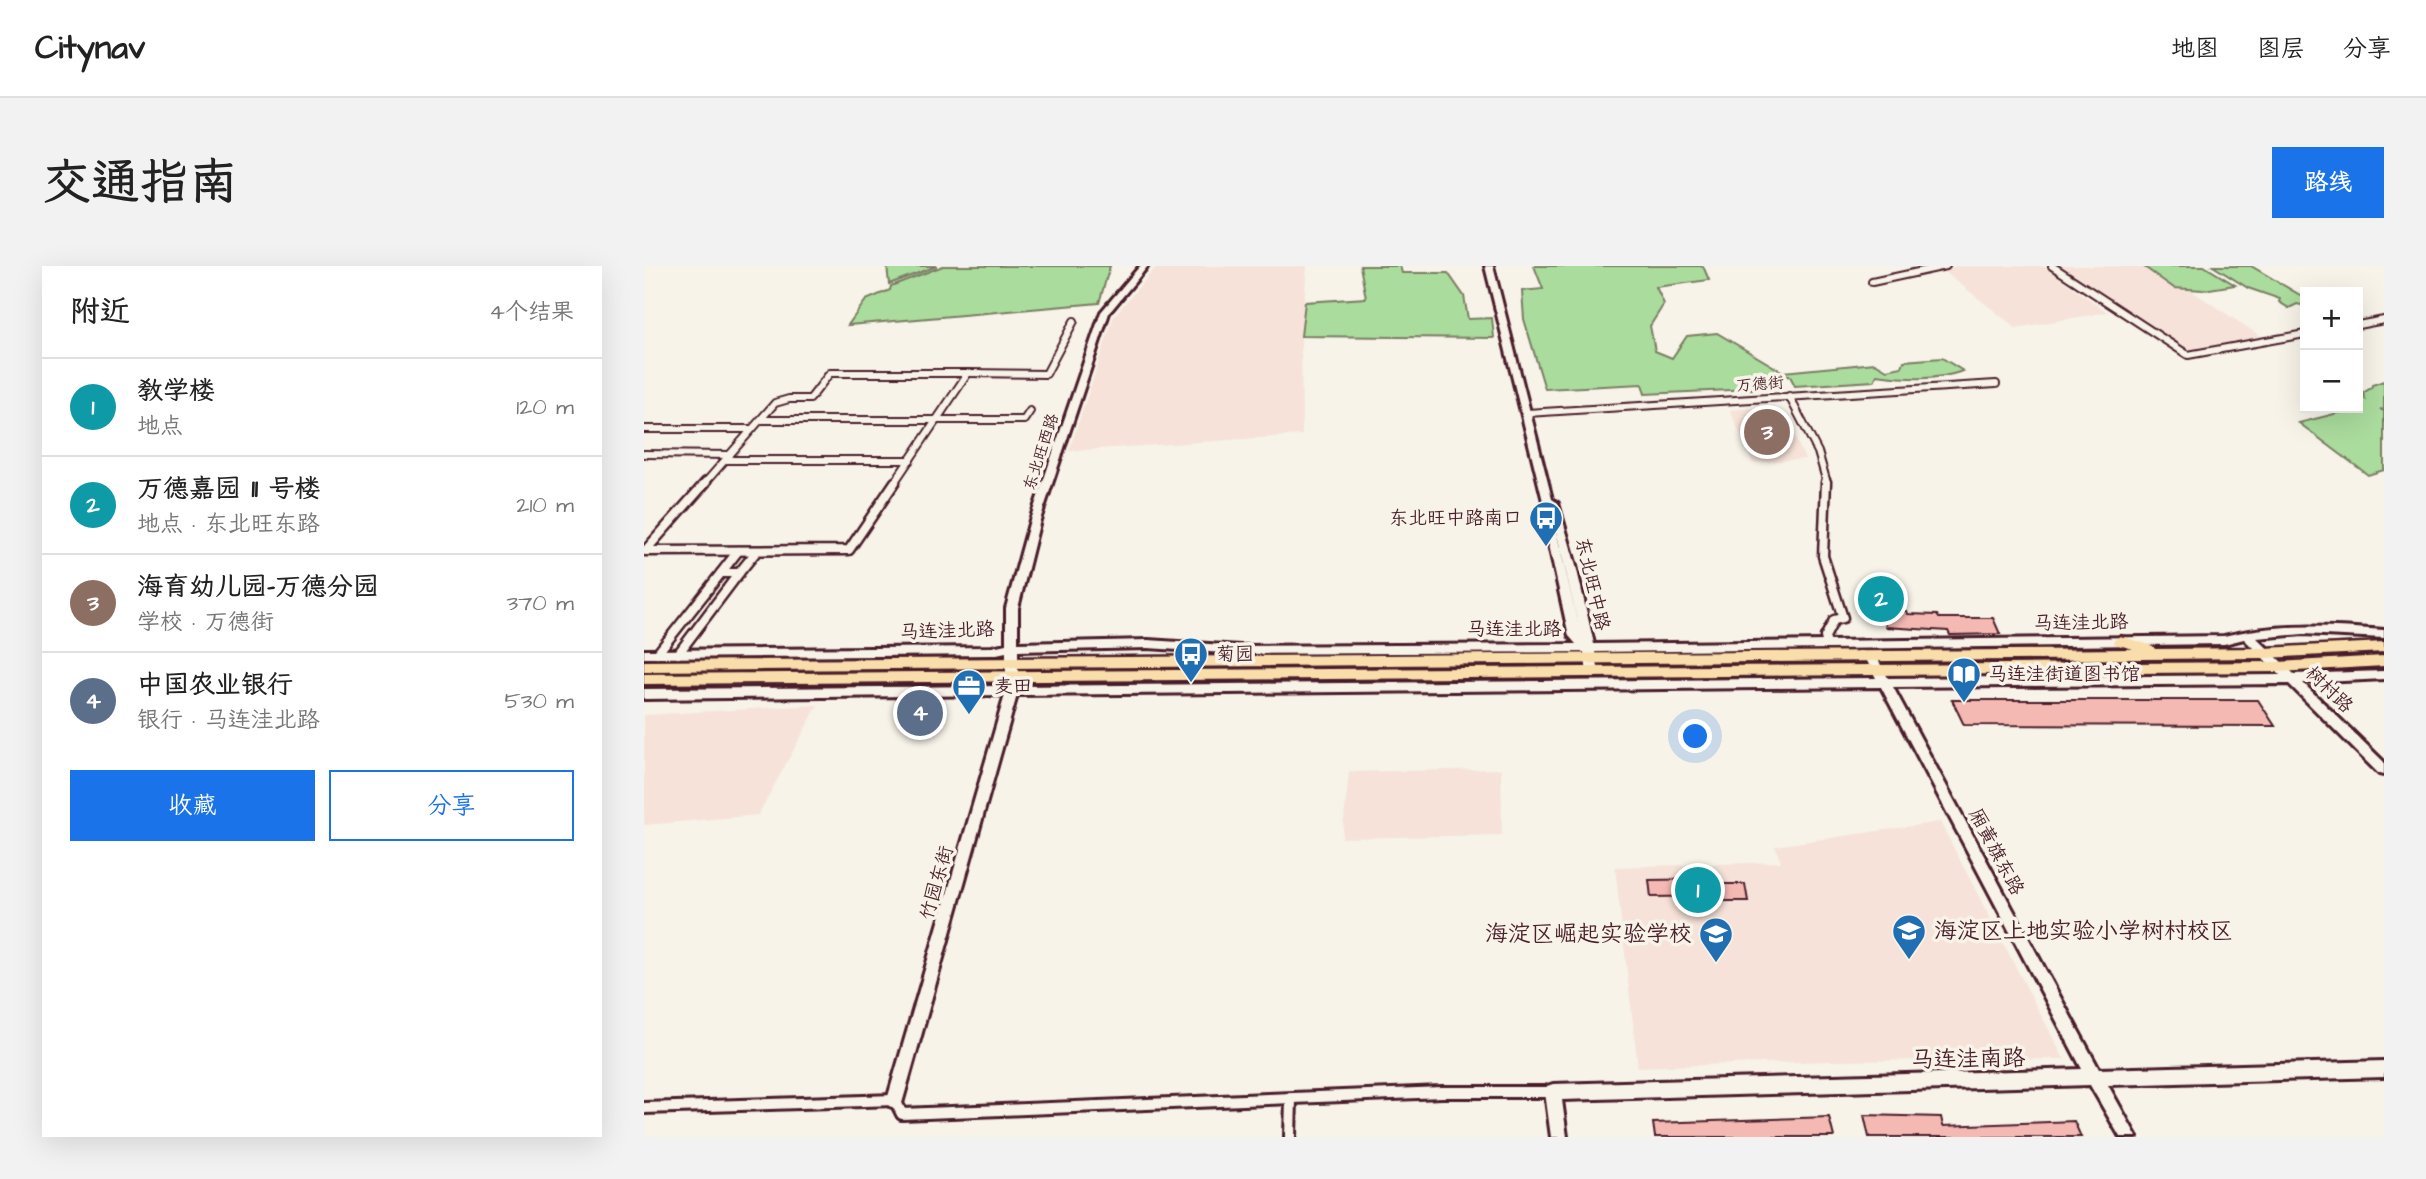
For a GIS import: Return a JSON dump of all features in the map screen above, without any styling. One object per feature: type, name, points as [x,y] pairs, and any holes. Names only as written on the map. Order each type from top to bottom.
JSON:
[{"type":"main road","points":[[2352,649],[2384,636]]},
{"type":"main road","points":[[2120,641],[2167,654]]},
{"type":"main road","name":"马连洼北路","points":[[644,666],[940,664],[1013,677],[1181,662],[1591,660],[1878,669],[2167,654],[2264,653],[2384,647]]},
{"type":"main road","name":"马连洼北路","points":[[644,679],[1013,677],[1591,660],[1658,671],[2278,667],[2384,661]]},
{"type":"street","name":"东北旺西路","points":[[1013,677],[1012,608],[1035,520],[1105,312],[1144,266]]},
{"type":"street","name":"东北旺中路","points":[[1489,266],[1548,501],[1546,504],[1551,531],[1574,636],[1591,660]]},
{"type":"street","points":[[1872,282],[1947,266]]},
{"type":"street","points":[[2052,266],[2188,355],[2300,335]]},
{"type":"street","points":[[2363,324],[2384,320]]},
{"type":"street","points":[[968,373],[849,550],[645,551],[775,403],[810,399],[830,373],[968,373],[1046,373],[1074,321]]},
{"type":"street","name":"万德街","points":[[1527,413],[1996,384]]},
{"type":"street","points":[[1789,396],[1818,452],[1828,489],[1823,556],[1843,618],[1834,620],[1825,638],[1826,645]]},
{"type":"street","points":[[761,420],[1024,420],[1030,411]]},
{"type":"street","points":[[644,429],[752,429]]},
{"type":"street","points":[[644,454],[910,460]]},
{"type":"street","points":[[650,654],[738,551]]},
{"type":"street","points":[[678,654],[756,552]]},
{"type":"street","points":[[721,573],[739,573]]},
{"type":"street","name":"马连洼北路","points":[[650,654],[992,651],[1012,647],[1147,644],[1240,650],[1591,660],[1812,645],[2224,640],[2246,634],[2348,631],[2384,636]]},
{"type":"street","name":"树村路","points":[[2246,634],[2384,770]]},
{"type":"street","points":[[1812,645],[1878,669]]},
{"type":"street","points":[[1181,662],[1240,650]]},
{"type":"street","points":[[898,652],[940,664]]},
{"type":"street","name":"马连洼北路","points":[[644,694],[1013,677],[1716,682],[1878,669],[2290,679],[2384,675]]},
{"type":"street","name":"厢黄旗东路","points":[[1878,669],[2129,1137]]},
{"type":"street","points":[[1658,671],[1716,682]]},
{"type":"street","name":"竹园东街","points":[[895,1100],[1013,677]]},
{"type":"street","name":"马连洼南路","points":[[1553,1092],[2384,1069]]},
{"type":"street","points":[[644,1108],[895,1100],[902,1114],[1442,1093],[1553,1092],[1559,1137]]},
{"type":"street","points":[[1290,1137],[1291,1099]]},
{"type":"shaded area","points":[[1157,266],[1307,266],[1301,336],[1302,435],[1069,451],[1114,316]]},
{"type":"shaded area","points":[[1957,266],[2043,266],[2107,312],[2016,328],[1941,269]]},
{"type":"shaded area","points":[[2058,266],[2153,266],[2262,337],[2190,353]]},
{"type":"shaded area","points":[[1764,407],[1785,416],[1805,459],[1753,463],[1730,410]]},
{"type":"shaded area","points":[[818,705],[758,815],[644,825],[644,715]]},
{"type":"shaded area","points":[[1501,769],[1502,835],[1342,838],[1349,772]]},
{"type":"shaded area","points":[[1940,822],[2064,1059],[1830,1061],[1638,1067],[1615,867],[1781,862],[1775,846]]},
{"type":"green space","points":[[887,266],[937,266],[889,284]]},
{"type":"green space","points":[[943,266],[1110,266],[1099,303],[848,325],[866,300],[890,290],[891,286]]},
{"type":"green space","points":[[1360,266],[1400,266],[1402,273],[1448,273],[1464,296],[1468,319],[1492,318],[1494,338],[1301,336],[1305,302],[1366,298]]},
{"type":"green space","points":[[1534,266],[1703,266],[1709,280],[1656,287],[1664,304],[1650,326],[1655,351],[1672,358],[1687,336],[1717,333],[1783,372],[1875,363],[1887,370],[1902,367],[1904,361],[1942,358],[1963,371],[1931,378],[1877,375],[1874,381],[1795,386],[1790,376],[1766,378],[1767,385],[1752,389],[1645,394],[1642,384],[1545,389],[1524,319],[1522,291],[1543,289]]},
{"type":"green space","points":[[2143,266],[2204,266],[2235,285],[2203,290],[2174,288]]},
{"type":"green space","points":[[2213,266],[2251,266],[2300,295],[2300,305],[2289,308],[2279,302],[2280,299],[2248,288]]},
{"type":"green space","points":[[2384,381],[2384,410],[2380,409],[2384,411],[2384,470],[2368,475],[2299,423],[2338,413],[2363,413],[2363,393],[2372,385]]},
{"type":"building","points":[[1870,587],[1884,587],[1893,611],[1937,615],[1939,618],[1993,618],[2000,634],[1950,635],[1948,631],[1886,627],[1884,621],[1881,621]]},
{"type":"building","points":[[1952,700],[2258,700],[2275,726],[1964,725]]},
{"type":"building","points":[[1716,879],[1717,884],[1745,884],[1748,901],[1724,901],[1723,896],[1651,897],[1649,880]]},
{"type":"building","points":[[1864,1115],[1941,1117],[1943,1126],[2074,1121],[2081,1137],[1869,1137]]},
{"type":"building","points":[[1829,1117],[1834,1137],[1655,1137],[1653,1123]]},
{"type":"place","name":"海育幼儿园-万德分园","points":[[1767,432]]},
{"type":"place","name":"东北旺中路南口","points":[[1546,548]]},
{"type":"place","name":"万德嘉园 11 号楼","points":[[1881,599]]},
{"type":"place","name":"菊园","points":[[1191,684]]},
{"type":"place","name":"马连洼街道图书馆","points":[[1964,704]]},
{"type":"place","name":"中国农业银行","points":[[920,713]]},
{"type":"place","name":"麦田","points":[[969,716]]},
{"type":"place","name":"教学楼","points":[[1698,890]]},
{"type":"place","name":"海淀区上地实验小学树村校区","points":[[1909,961]]},
{"type":"place","name":"海淀区崛起实验学校","points":[[1716,964]]}]
